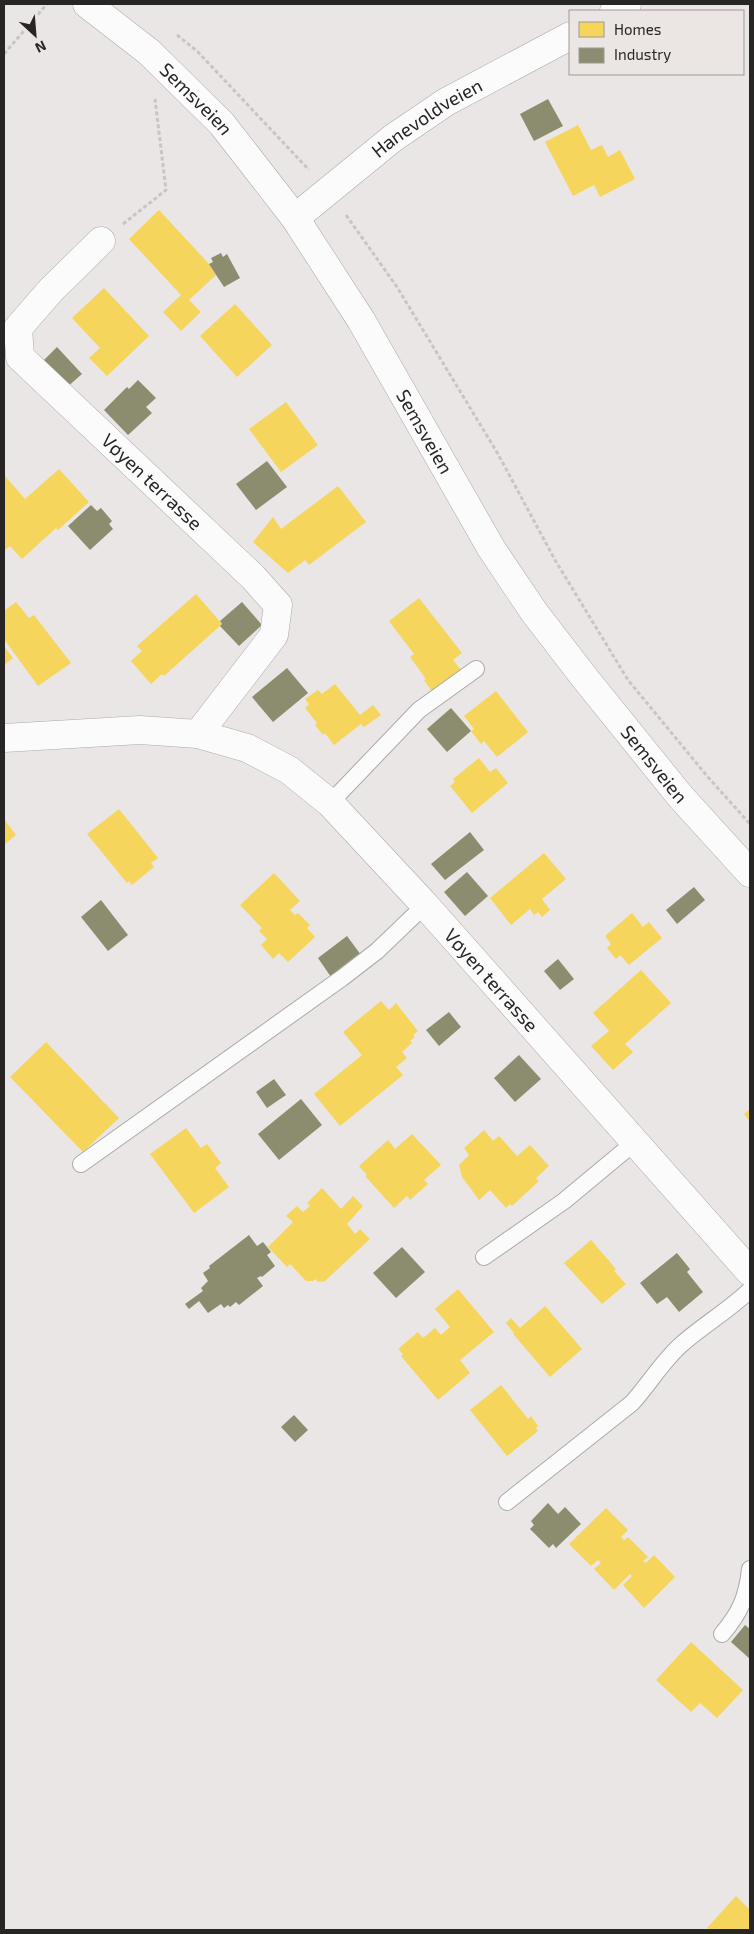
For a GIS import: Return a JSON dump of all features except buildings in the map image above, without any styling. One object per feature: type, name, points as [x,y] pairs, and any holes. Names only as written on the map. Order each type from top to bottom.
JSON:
[{"type":"street","name":"Semsveien","points":[[87,4],[149,52],[222,124],[295,218],[361,320],[491,548],[534,612],[584,678],[680,796],[750,872]]},
{"type":"street","points":[[616,10],[627,4]]},
{"type":"street","name":"Hanevoldveien","points":[[295,218],[393,138],[446,102],[569,37]]},
{"type":"street","name":"Vøyen terrasse","points":[[101,241],[51,290],[18,328],[20,357],[253,577],[278,606],[274,635],[198,734]]},
{"type":"street","name":"Vøyen terrasse","points":[[4,738],[140,730],[198,734],[247,748],[289,770],[330,803],[425,905],[750,1272]]},
{"type":"lane","points":[[330,803],[419,710],[476,669]]},
{"type":"lane","points":[[82,1164],[342,978],[377,950],[425,905]]},
{"type":"lane","points":[[484,1257],[564,1201],[636,1142]]},
{"type":"lane","points":[[507,1502],[632,1402],[649,1384],[664,1362],[682,1344],[737,1303],[750,1290]]},
{"type":"lane","points":[[722,1634],[736,1617],[745,1598],[750,1569]]},
{"type":"path","points":[[4,54],[47,4]]},
{"type":"path","points":[[175,34],[198,52],[329,191],[397,288],[498,454],[555,560],[628,680],[707,776],[750,824]]},
{"type":"path","points":[[101,241],[166,190],[149,52]]}]
